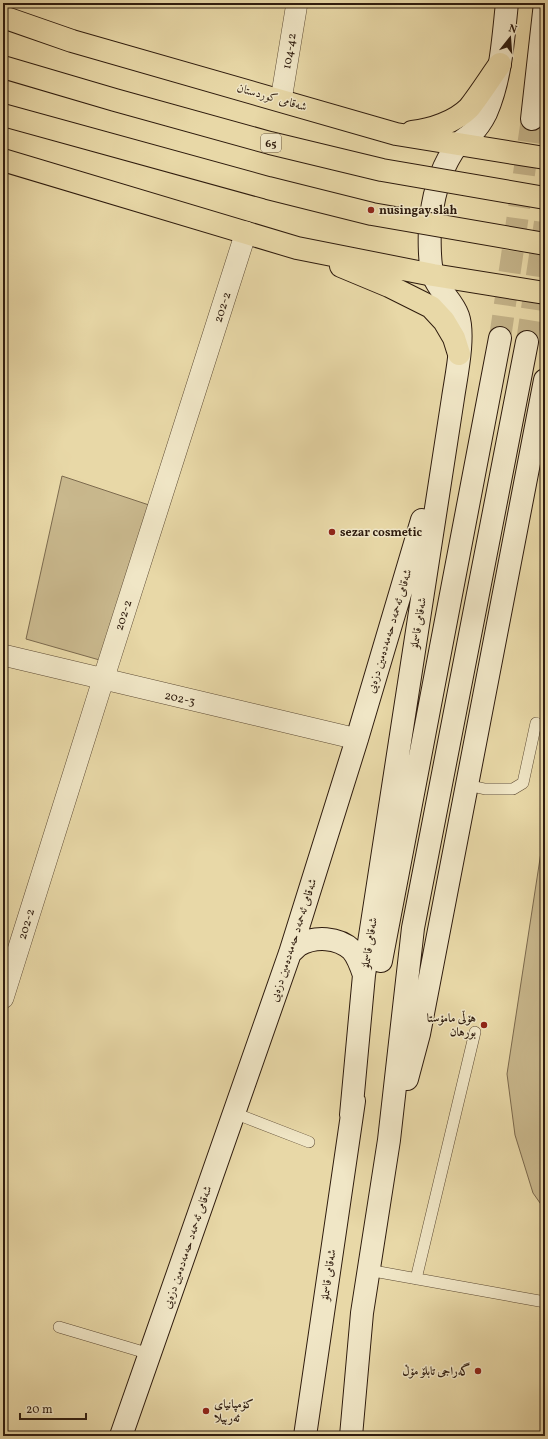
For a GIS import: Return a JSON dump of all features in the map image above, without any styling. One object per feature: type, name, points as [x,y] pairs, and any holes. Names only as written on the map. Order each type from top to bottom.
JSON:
[{"type":"highway","name":"شەقامی کوردستان","points":[[3,17],[72,41],[396,134],[545,158]]},
{"type":"highway","points":[[396,134],[429,129],[457,117],[469,107],[500,64]]},
{"type":"highway","name":"65","points":[[3,67],[115,100],[285,146],[382,170],[545,198]]},
{"type":"highway","points":[[3,115],[253,184],[372,214],[545,244]]},
{"type":"highway","points":[[3,160],[297,248],[388,286],[431,307],[444,321],[454,338],[459,354]]},
{"type":"highway","points":[[297,248],[433,275],[545,293]]},
{"type":"main road","name":"شەقامی قاسملۆ","points":[[351,1115],[364,975],[461,334],[458,316],[433,275],[430,238],[431,218],[434,197],[445,168],[459,143],[472,133],[485,114],[491,99],[500,64],[507,3]]},
{"type":"main road","points":[[532,119],[545,3]]},
{"type":"main road","name":"شەقامی قاسملۆ","points":[[305,1436],[351,1115],[500,338]]},
{"type":"main road","points":[[351,1436],[362,1313],[389,1140],[413,928],[527,342]]},
{"type":"main road","points":[[389,1140],[419,1034],[545,380]]},
{"type":"main road","name":"شەقامی ئەحمەد حەمەدەمین دزەیی","points":[[122,1436],[290,953],[357,739],[446,439]]},
{"type":"main road","points":[[290,953],[299,945],[312,940],[326,939],[340,942],[352,950],[360,961],[364,975]]},
{"type":"street","name":"104-42","points":[[281,100],[297,3]]},
{"type":"street","name":"202-2","points":[[3,998],[246,232]]},
{"type":"street","name":"202-3","points":[[3,655],[103,680],[357,739]]},
{"type":"lane","points":[[467,785],[485,789],[513,789],[523,782],[536,723]]},
{"type":"lane","points":[[416,1279],[475,1032]]},
{"type":"lane","points":[[234,1113],[309,1142]]},
{"type":"lane","points":[[368,1270],[545,1302]]},
{"type":"lane","points":[[59,1327],[150,1354]]},
{"type":"shaded area","points":[[62,476],[158,508],[103,661],[26,639]]},
{"type":"shaded area","points":[[545,826],[545,1210],[533,1193],[515,1135],[507,1074]]},
{"type":"tunnel","points":[[500,338],[532,119]]},
{"type":"tunnel","points":[[527,342],[545,222]]},
{"type":"place","name":"nusingay slah","points":[[371,210]]},
{"type":"place","name":"sezar cosmetic","points":[[332,532]]},
{"type":"place","name":"هۆڵی مامۆستا بورهان","points":[[484,1025]]},
{"type":"place","name":"گەراجی تابلۆ مۆڵ","points":[[478,1371]]},
{"type":"place","name":"کۆمپانیای ئەربیلا","points":[[206,1411]]}]
